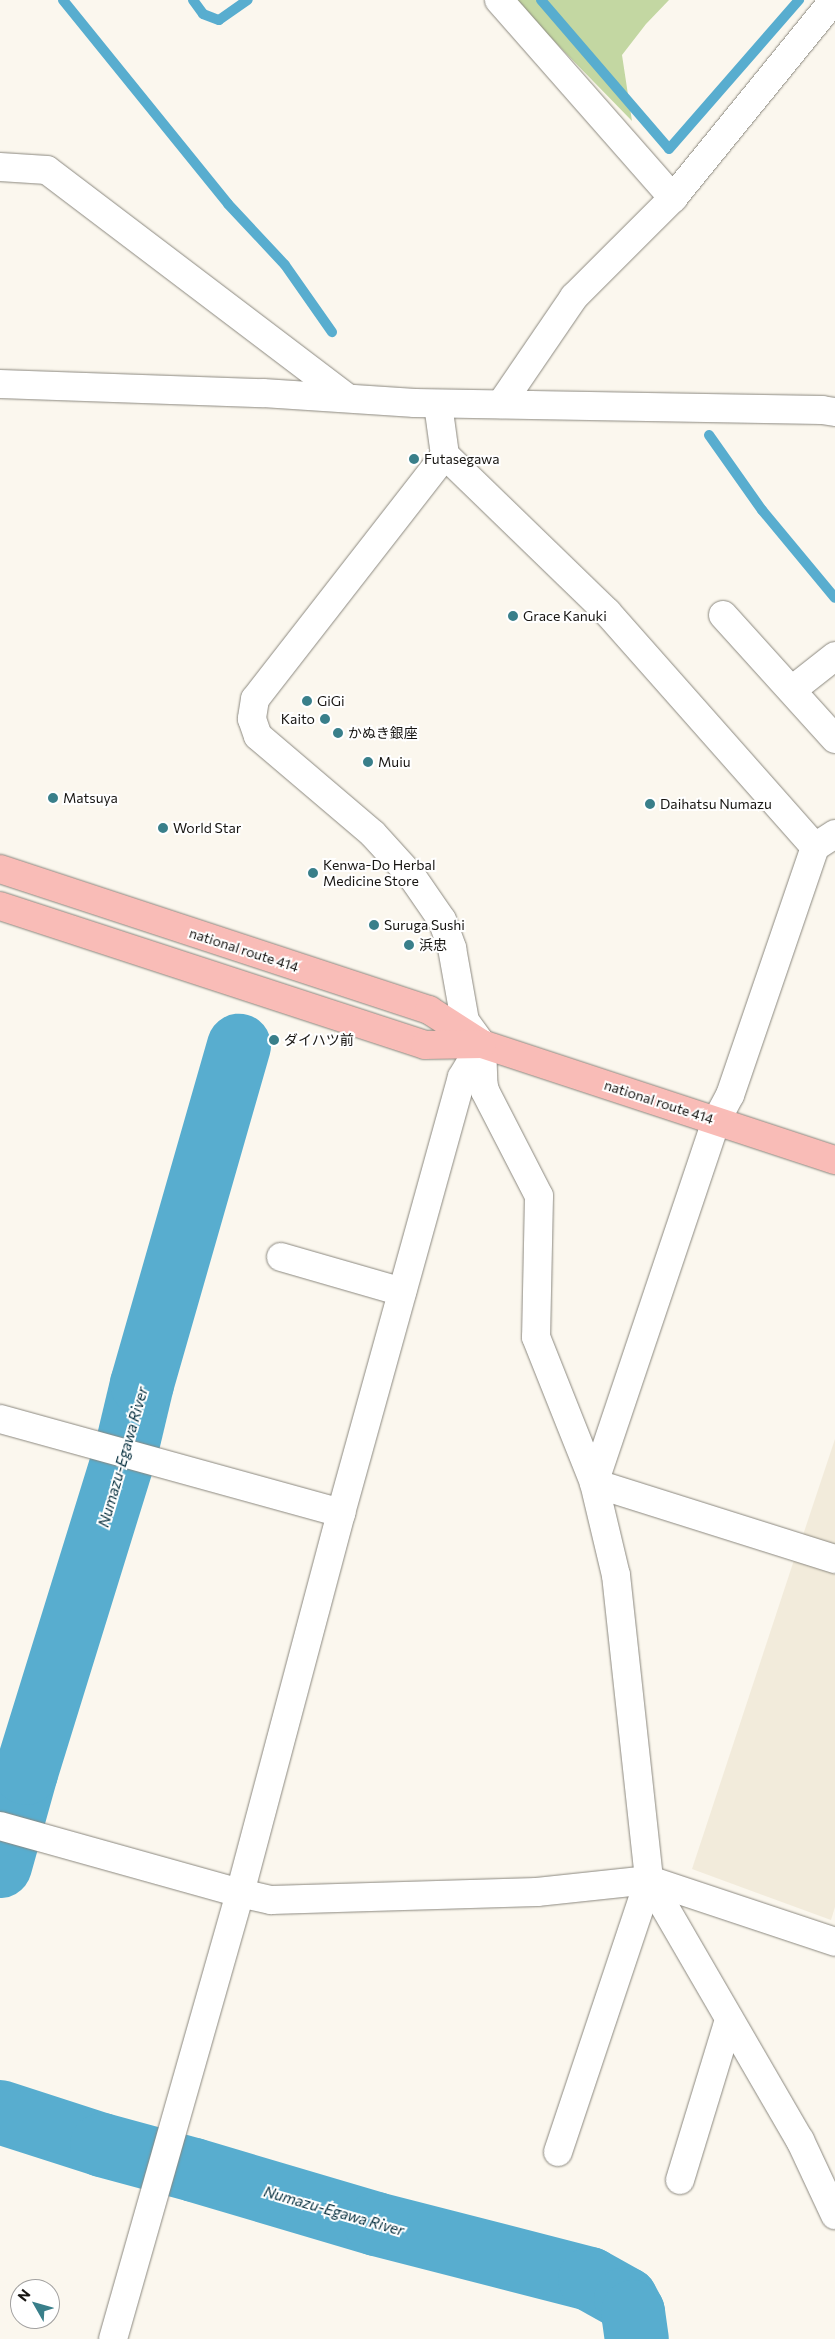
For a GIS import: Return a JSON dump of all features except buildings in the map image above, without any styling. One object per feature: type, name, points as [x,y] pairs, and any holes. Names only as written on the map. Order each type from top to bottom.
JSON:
[{"type":"highway","name":"national route 414","points":[[0,869],[428,1010],[482,1044],[835,1160]]},
{"type":"highway","name":"national route 414","points":[[0,906],[424,1045],[482,1044]]},
{"type":"street","points":[[499,0],[674,198]]},
{"type":"street","points":[[500,404],[574,297],[674,198],[834,0]]},
{"type":"street","points":[[0,167],[47,170],[347,398]]},
{"type":"street","points":[[0,384],[347,398],[438,404],[822,410],[835,412]]},
{"type":"street","points":[[438,404],[445,455],[607,612],[825,840],[730,1095],[716,1121],[594,1482]]},
{"type":"street","points":[[445,455],[255,699],[252,719],[258,736],[373,834],[413,878],[442,920],[452,948],[465,1021],[482,1044],[485,1091],[539,1196],[535,1320],[537,1342],[594,1482],[616,1575],[649,1880],[800,2140],[835,2215]]},
{"type":"street","points":[[723,615],[835,739]]},
{"type":"street","points":[[792,690],[835,656]]},
{"type":"street","points":[[112,2339],[240,1893],[340,1513],[462,1077],[482,1044]]},
{"type":"street","points":[[281,1257],[402,1292]]},
{"type":"street","points":[[0,1419],[340,1513]]},
{"type":"street","points":[[594,1482],[835,1559]]},
{"type":"street","points":[[0,1826],[271,1900],[537,1892],[649,1880],[835,1942]]},
{"type":"street","points":[[558,2152],[649,1880]]},
{"type":"street","points":[[680,2180],[730,2020]]},
{"type":"shaded area","points":[[835,1439],[835,1546],[803,1535]]},
{"type":"shaded area","points":[[796,1554],[835,1566],[835,1907],[831,1920],[692,1869]]},
{"type":"green space","points":[[514,0],[669,0],[646,24],[622,55],[632,121]]},
{"type":"waterway","points":[[63,0],[228,204],[285,265],[332,332]]},
{"type":"waterway","points":[[193,0],[203,14],[219,20],[248,0]]},
{"type":"waterway","points":[[541,0],[669,149],[799,0]]},
{"type":"waterway","points":[[709,435],[762,510],[835,598]]},
{"type":"waterway","name":"Numazu-Egawa River","points":[[0,1866],[26,1773],[127,1447],[142,1384],[239,1046]]},
{"type":"waterway","name":"Numazu-Egawa River","points":[[0,2112],[102,2145],[376,2224],[590,2279],[626,2299],[633,2312],[637,2339]]},
{"type":"place","name":"Futasegawa","points":[[414,459]]},
{"type":"place","name":"Grace Kanuki","points":[[513,616]]},
{"type":"place","name":"GiGi","points":[[307,701]]},
{"type":"place","name":"Kaito","points":[[325,719]]},
{"type":"place","name":"かぬき銀座","points":[[338,733]]},
{"type":"place","name":"Muiu","points":[[368,762]]},
{"type":"place","name":"Matsuya","points":[[53,798]]},
{"type":"place","name":"Daihatsu Numazu","points":[[650,804]]},
{"type":"place","name":"World Star","points":[[163,828]]},
{"type":"place","name":"Kenwa-Do Herbal Medicine Store","points":[[313,873]]},
{"type":"place","name":"Suruga Sushi","points":[[374,925]]},
{"type":"place","name":"浜忠","points":[[409,945]]},
{"type":"place","name":"ダイハツ前","points":[[274,1040]]}]
